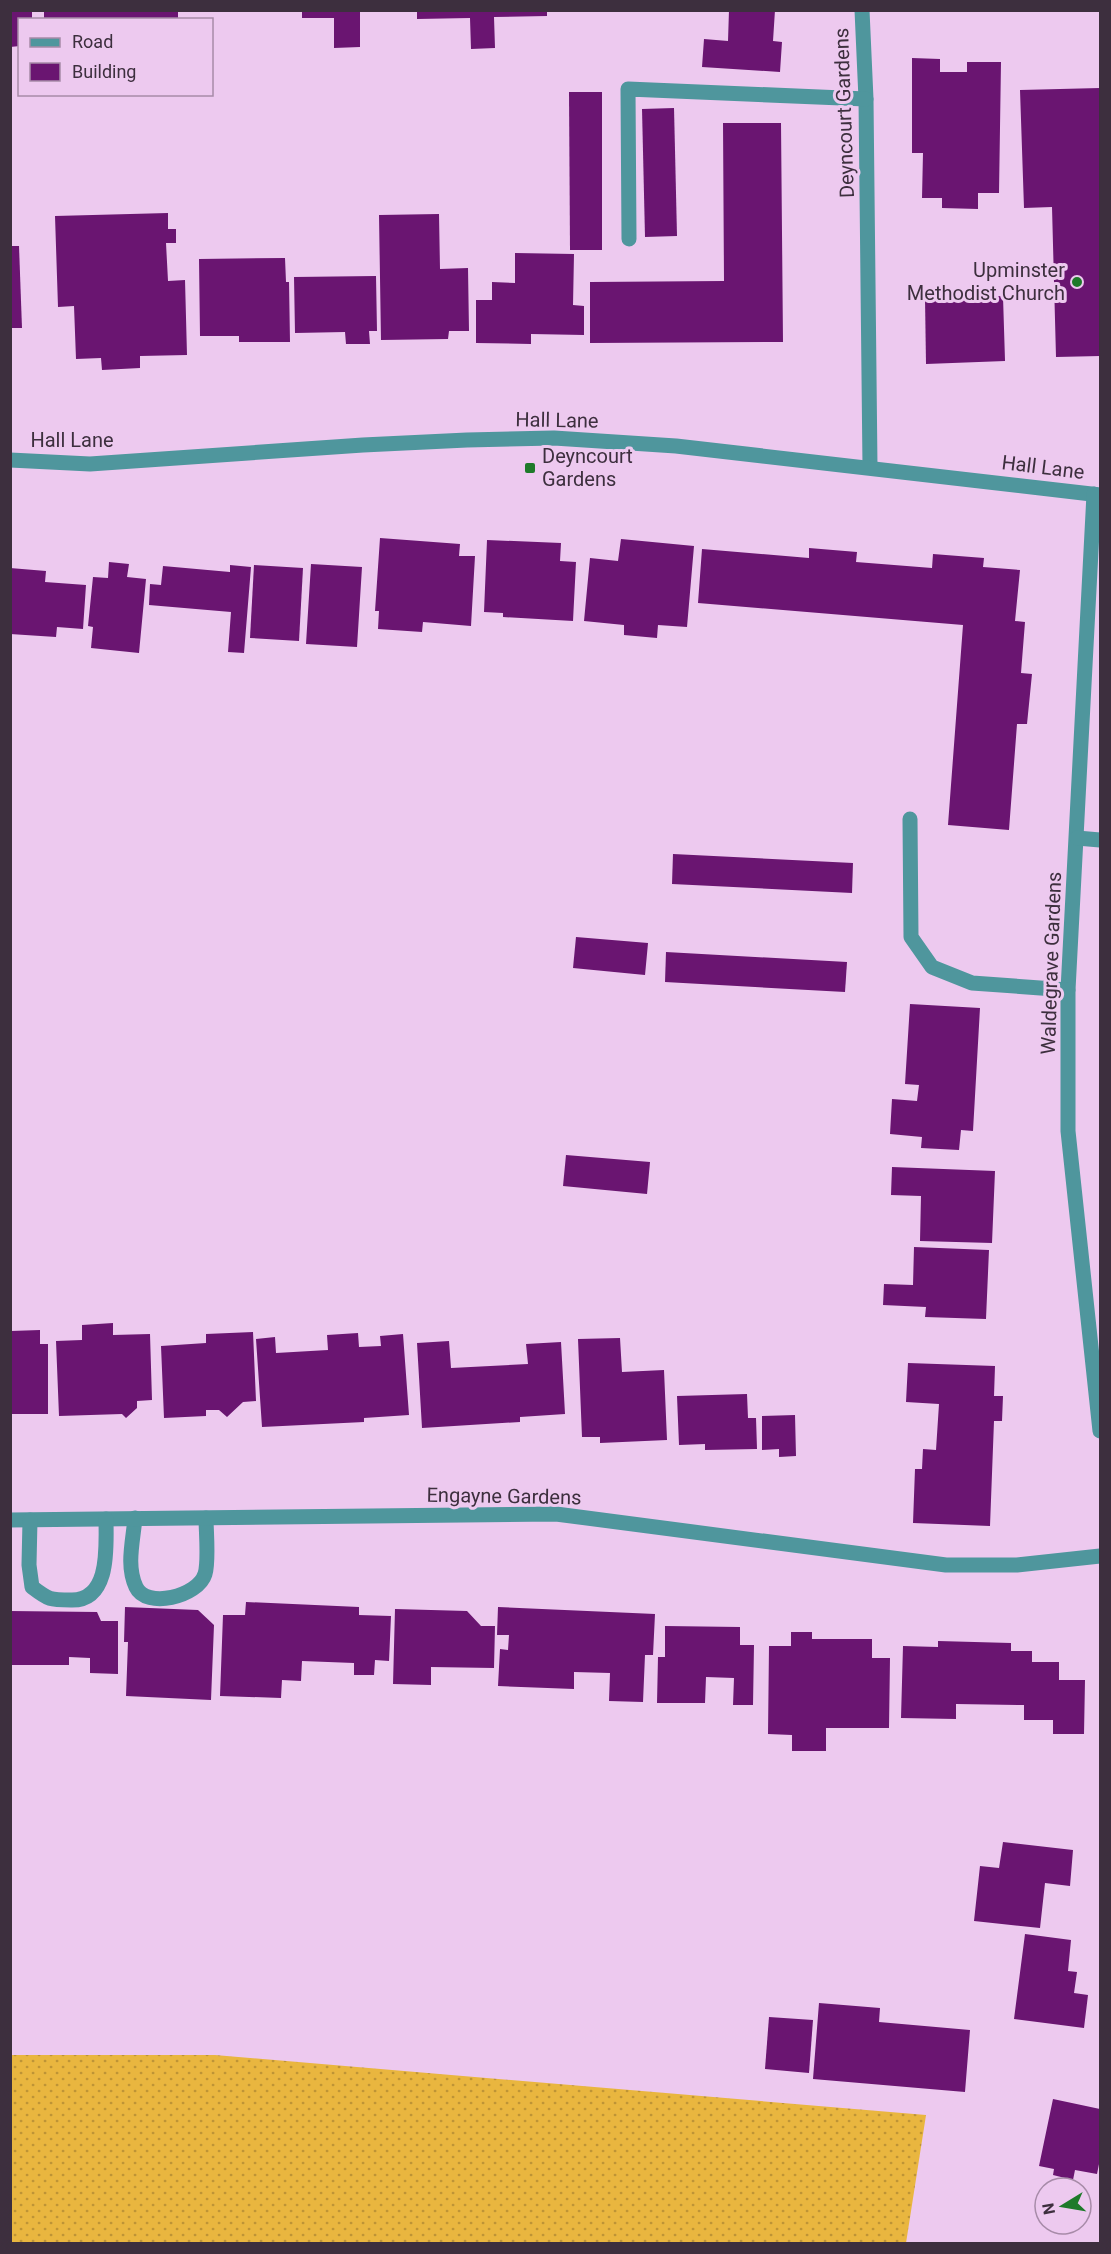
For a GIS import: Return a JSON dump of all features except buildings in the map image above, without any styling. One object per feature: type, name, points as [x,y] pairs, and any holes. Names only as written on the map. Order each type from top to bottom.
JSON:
[{"type":"street","name":"Deyncourt Gardens","points":[[862,10],[866,99],[870,467]]},
{"type":"street","points":[[629,239],[628,89],[866,99]]},
{"type":"street","name":"Hall Lane","points":[[10,460],[90,464],[363,445],[554,438],[676,446],[1097,494]]},
{"type":"street","name":"Waldegrave Gardens","points":[[1097,494],[1068,990],[1068,1131],[1101,1431]]},
{"type":"street","points":[[910,819],[911,937],[932,967],[972,983],[1068,990]]},
{"type":"street","points":[[1077,838],[1101,840]]},
{"type":"street","name":"Engayne Gardens","points":[[10,1520],[556,1514],[946,1565],[1017,1565],[1101,1556]]},
{"type":"street","points":[[135,1518],[130,1571],[137,1590],[147,1597],[163,1599],[196,1589],[206,1573],[206,1518]]},
{"type":"street","points":[[30,1520],[29,1565],[32,1587],[48,1600],[79,1600],[90,1594],[100,1581],[106,1563],[106,1519]]},
{"type":"shaded area","points":[[10,2055],[215,2055],[926,2115],[906,2243],[11,2243]]},
{"type":"place","name":"Upminster Methodist Church","points":[[1077,282]]},
{"type":"place","name":"Deyncourt Gardens","points":[[530,468]]}]
